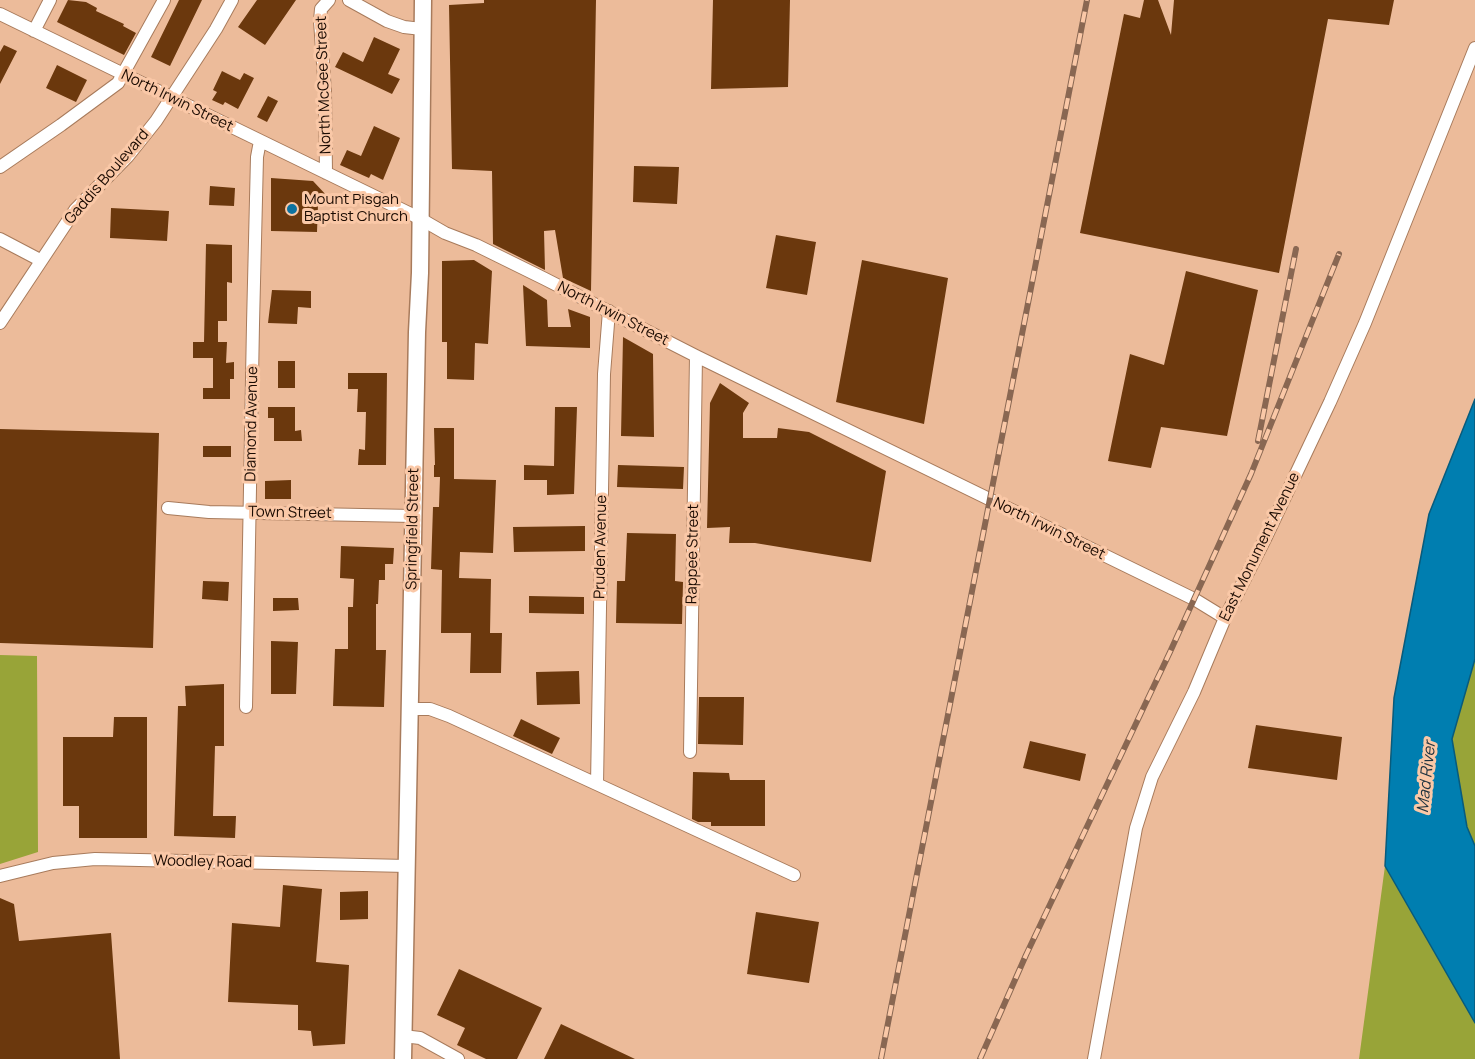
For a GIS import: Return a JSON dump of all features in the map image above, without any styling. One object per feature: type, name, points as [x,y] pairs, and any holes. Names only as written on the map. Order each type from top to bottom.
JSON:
[{"type":"main road","name":"Springfield Street","points":[[403,1059],[420,273],[423,0]]},
{"type":"street","points":[[34,31],[50,0]]},
{"type":"street","points":[[0,167],[118,83],[164,0]]},
{"type":"street","name":"Gaddis Boulevard","points":[[0,323],[75,210],[128,156],[171,98],[232,0]]},
{"type":"street","name":"North McGee Street","points":[[326,173],[325,92],[320,21],[321,9],[328,0]]},
{"type":"street","points":[[349,0],[387,21],[404,27],[422,28]]},
{"type":"street","name":"North Irwin Street","points":[[0,14],[419,218],[445,233],[496,255],[696,356],[1194,599],[1225,618]]},
{"type":"street","name":"East Monument Avenue","points":[[1094,1059],[1136,828],[1152,777],[1194,692],[1225,618],[1330,402],[1365,323],[1475,48]]},
{"type":"street","name":"Diamond Avenue","points":[[246,707],[257,158],[260,141]]},
{"type":"street","points":[[0,238],[40,260]]},
{"type":"street","name":"Pruden Avenue","points":[[597,784],[604,374],[609,311]]},
{"type":"street","name":"Rappee Street","points":[[690,752],[696,356]]},
{"type":"street","name":"Town Street","points":[[168,508],[413,516]]},
{"type":"street","points":[[410,709],[430,709],[449,716],[794,875]]},
{"type":"street","name":"Woodley Road","points":[[0,876],[53,863],[95,859],[407,867]]},
{"type":"street","points":[[403,1036],[420,1038],[458,1059]]},
{"type":"green space","points":[[0,655],[37,656],[38,852],[0,864]]},
{"type":"green space","points":[[1475,659],[1475,846],[1467,827],[1452,739]]},
{"type":"green space","points":[[1385,866],[1475,1022],[1475,1059],[1359,1059]]},
{"type":"water","name":"Mad River","points":[[1475,399],[1475,659],[1452,739],[1467,827],[1475,846],[1475,1023],[1385,866],[1394,698],[1429,514]]},
{"type":"building","points":[[68,0],[86,2],[97,8],[96,11],[124,24],[123,26],[136,33],[124,55],[57,22]]},
{"type":"building","points":[[179,0],[202,0],[170,66],[151,57]]},
{"type":"building","points":[[257,0],[296,0],[265,45],[238,27]]},
{"type":"building","points":[[484,0],[596,0],[591,291],[563,278],[555,230],[544,231],[545,270],[493,244],[492,171],[452,169],[449,5],[484,3]]},
{"type":"building","points":[[713,0],[790,0],[788,87],[711,89]]},
{"type":"building","points":[[1144,0],[1158,0],[1171,35],[1174,0],[1394,0],[1389,25],[1328,19],[1279,273],[1080,233],[1124,14],[1140,18]]},
{"type":"building","points":[[374,37],[400,49],[388,74],[400,79],[392,94],[335,67],[343,52],[363,62]]},
{"type":"building","points":[[4,45],[17,51],[0,84],[0,52]]},
{"type":"building","points":[[57,65],[87,80],[76,102],[46,88]]},
{"type":"building","points":[[222,71],[240,80],[244,73],[254,78],[238,109],[225,102],[223,105],[212,100],[217,92],[213,90]]},
{"type":"building","points":[[268,96],[278,101],[267,122],[257,117]]},
{"type":"building","points":[[374,126],[400,138],[383,180],[371,174],[369,178],[340,165],[347,150],[361,156]]},
{"type":"building","points":[[634,166],[679,167],[677,204],[633,202]]},
{"type":"building","points":[[271,178],[313,181],[328,197],[318,204],[317,232],[271,231]]},
{"type":"building","points":[[210,186],[235,188],[234,206],[209,205]]},
{"type":"building","points":[[111,208],[169,211],[167,241],[110,238]]},
{"type":"building","points":[[776,235],[816,242],[807,295],[766,288]]},
{"type":"building","points":[[206,244],[232,245],[232,283],[227,282],[227,321],[218,321],[218,342],[227,342],[226,363],[234,362],[234,379],[230,379],[230,399],[203,399],[203,388],[213,388],[213,358],[193,358],[193,342],[204,342]]},
{"type":"building","points":[[474,260],[492,271],[488,344],[475,343],[474,380],[447,379],[447,342],[442,342],[442,261]]},
{"type":"building","points":[[862,260],[948,278],[924,424],[836,402]]},
{"type":"building","points":[[1186,271],[1258,290],[1227,436],[1161,427],[1151,468],[1108,461],[1130,354],[1164,365]]},
{"type":"building","points":[[523,285],[547,300],[548,327],[571,327],[568,309],[590,317],[590,348],[526,346]]},
{"type":"building","points":[[272,290],[311,291],[311,308],[298,307],[297,324],[268,323]]},
{"type":"building","points":[[623,337],[653,354],[654,437],[621,436]]},
{"type":"building","points":[[278,361],[295,361],[295,388],[278,388]]},
{"type":"building","points":[[348,373],[387,373],[386,465],[358,465],[359,449],[365,450],[366,412],[357,412],[358,389],[348,389]]},
{"type":"building","points":[[720,383],[749,403],[743,413],[743,438],[777,438],[778,428],[809,432],[886,471],[871,562],[755,543],[729,543],[730,527],[707,528],[710,403]]},
{"type":"building","points":[[268,407],[295,407],[295,431],[301,430],[302,441],[274,441],[274,418],[268,418]]},
{"type":"building","points":[[555,407],[577,407],[574,494],[547,495],[547,480],[524,480],[524,465],[554,466]]},
{"type":"building","points":[[434,428],[454,428],[454,479],[496,480],[493,553],[460,552],[459,578],[491,579],[490,633],[502,633],[501,673],[470,673],[471,633],[441,633],[442,570],[431,569],[433,507],[439,507],[440,477],[434,477]]},
{"type":"building","points":[[0,429],[159,433],[153,648],[0,643]]},
{"type":"building","points":[[203,446],[231,446],[231,457],[203,457]]},
{"type":"building","points":[[618,465],[684,467],[683,489],[617,487]]},
{"type":"building","points":[[291,480],[291,499],[265,499],[265,481]]},
{"type":"building","points":[[585,526],[585,551],[514,552],[513,527]]},
{"type":"building","points":[[627,533],[676,534],[675,581],[683,582],[682,624],[616,623],[617,581],[625,581]]},
{"type":"building","points":[[341,546],[394,548],[393,564],[385,564],[385,580],[379,580],[378,604],[376,604],[376,650],[386,650],[384,707],[333,706],[335,649],[348,649],[348,607],[353,607],[354,579],[340,578]]},
{"type":"building","points":[[203,581],[229,582],[228,601],[202,599]]},
{"type":"building","points":[[529,596],[584,597],[584,614],[529,613]]},
{"type":"building","points":[[273,598],[298,598],[299,610],[273,611]]},
{"type":"building","points":[[271,641],[298,642],[296,694],[271,694]]},
{"type":"building","points":[[579,671],[580,704],[537,705],[536,672]]},
{"type":"building","points":[[224,684],[224,746],[215,746],[213,816],[236,816],[235,838],[174,836],[178,706],[186,706],[185,686]]},
{"type":"building","points":[[699,697],[744,697],[743,745],[698,744]]},
{"type":"building","points":[[114,717],[147,717],[147,838],[79,838],[79,806],[63,806],[63,737],[113,737]]},
{"type":"building","points":[[521,719],[560,738],[552,754],[513,736]]},
{"type":"building","points":[[1256,725],[1342,737],[1337,780],[1248,768]]},
{"type":"building","points":[[1030,741],[1086,754],[1080,781],[1023,768]]},
{"type":"building","points":[[693,772],[729,773],[730,780],[765,780],[765,826],[711,826],[711,822],[698,822],[692,819]]},
{"type":"building","points":[[283,885],[322,889],[316,962],[349,965],[345,1044],[313,1046],[311,1031],[298,1030],[298,1005],[228,1002],[232,923],[280,927]]},
{"type":"building","points":[[368,891],[368,919],[340,920],[340,892]]},
{"type":"building","points":[[0,898],[14,904],[19,941],[111,933],[120,1059],[0,1059]]},
{"type":"building","points":[[756,912],[819,922],[809,983],[747,974]]},
{"type":"building","points":[[459,969],[542,1008],[517,1059],[486,1059],[457,1045],[465,1028],[437,1015]]},
{"type":"building","points":[[561,1024],[635,1059],[544,1059]]},
{"type":"railway","points":[[881,1059],[1087,0]]},
{"type":"railway","points":[[1258,441],[1296,249]]},
{"type":"railway","points":[[980,1059],[1026,955],[1170,652],[1251,474],[1339,254]]},
{"type":"place","name":"Mount Pisgah Baptist Church","points":[[292,209]]}]
